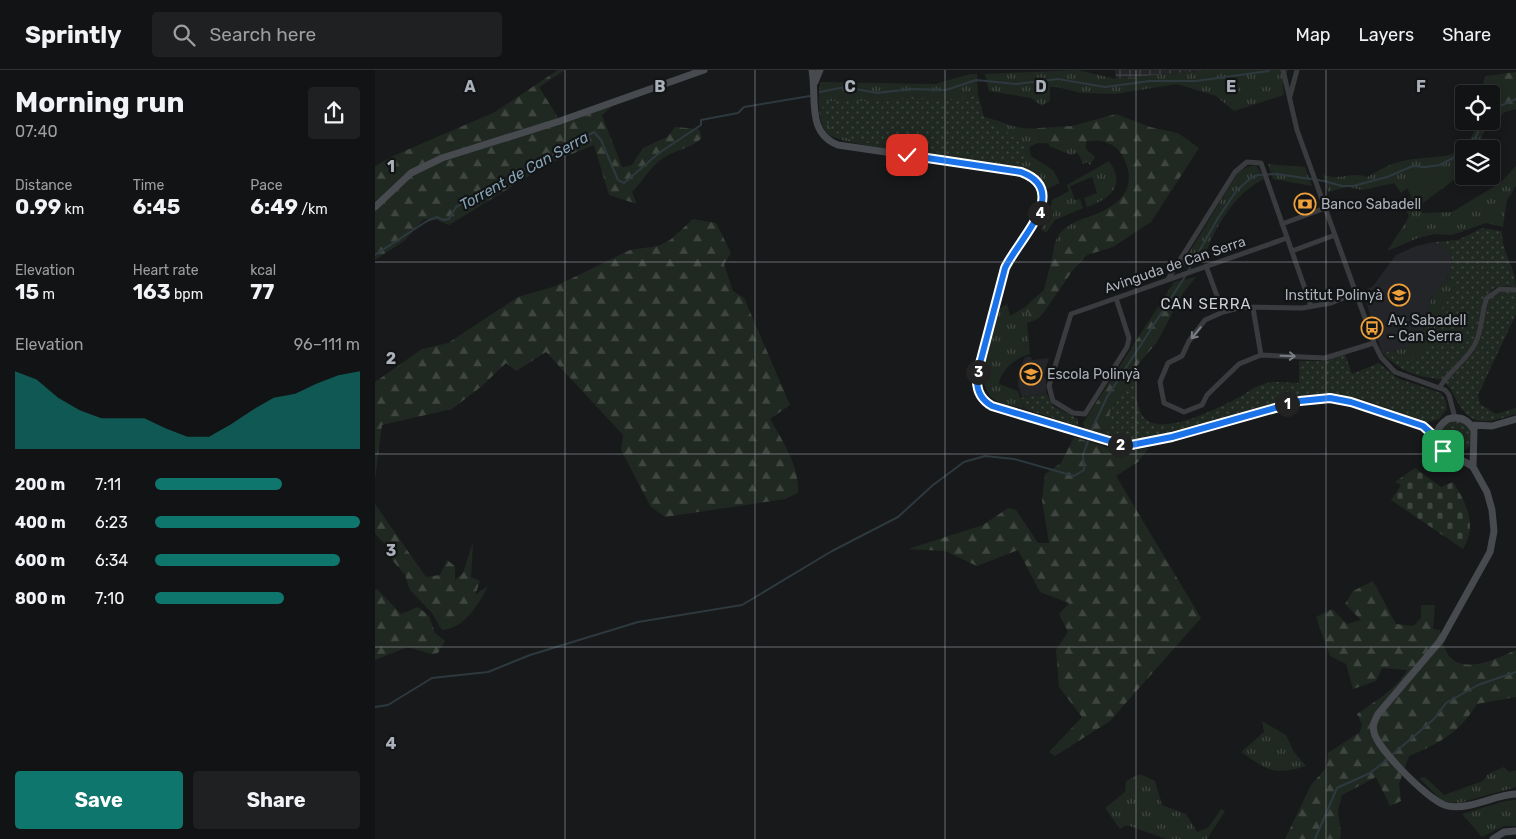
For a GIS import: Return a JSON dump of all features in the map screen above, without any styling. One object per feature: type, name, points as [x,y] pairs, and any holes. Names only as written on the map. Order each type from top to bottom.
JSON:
[{"type":"main road","points":[[375,207],[411,173],[442,158],[559,121],[704,70]]},
{"type":"main road","points":[[812,70],[815,85],[817,129],[821,135],[833,143],[1015,171],[1030,176],[1039,185],[1043,207],[1012,253],[1005,268],[978,371],[977,384],[980,395],[992,406],[1126,446],[1172,437],[1300,401],[1319,398],[1341,400],[1423,426],[1442,424],[1455,418],[1467,421],[1471,425],[1475,439]]},
{"type":"main road","points":[[815,85],[819,70]]},
{"type":"main road","points":[[1471,425],[1492,426],[1516,419]]},
{"type":"main road","points":[[1437,441],[1437,431],[1442,424]]},
{"type":"main road","points":[[1423,426],[1437,441],[1443,451],[1473,467]]},
{"type":"main road","points":[[1492,426],[1475,439],[1472,447],[1473,467],[1487,492],[1492,510],[1494,531],[1489,552],[1441,640],[1378,714],[1373,726],[1374,733],[1382,749],[1439,804],[1461,807],[1516,794]]},
{"type":"main road","points":[[1455,456],[1465,454],[1472,447]]},
{"type":"main road","points":[[1493,839],[1504,832],[1516,831]]},
{"type":"street","points":[[1283,70],[1297,130],[1374,343],[1381,357],[1395,372],[1410,379],[1441,387],[1449,395],[1455,418]]},
{"type":"street","points":[[1289,99],[1297,70]]},
{"type":"street","points":[[1169,279],[1235,172],[1247,162],[1261,163],[1311,306]]},
{"type":"street","points":[[1282,224],[1325,208]]},
{"type":"street","points":[[1292,251],[1335,235]]},
{"type":"street","name":"Avinguda de Can Serra","points":[[1116,298],[1129,338],[1127,347],[1085,414],[1073,413],[1053,401],[1049,386],[1071,314],[1205,266],[1287,238]]},
{"type":"street","points":[[1205,266],[1223,312]]},
{"type":"street","points":[[1441,387],[1450,372],[1468,355],[1475,344],[1480,333],[1487,298],[1500,288],[1516,290]]},
{"type":"street","points":[[1356,293],[1331,304],[1253,308],[1223,312],[1205,320],[1189,341],[1182,356],[1168,363],[1160,382],[1164,403],[1184,412],[1202,405],[1207,395],[1239,364],[1261,355],[1325,358],[1374,343]]},
{"type":"street","points":[[1253,308],[1261,355]]},
{"type":"shaded area","points":[[1115,70],[1208,70],[1116,79]]},
{"type":"shaded area","name":"Institut Polinyà","points":[[1434,242],[1446,247],[1453,258],[1452,268],[1445,281],[1431,298],[1421,338],[1409,348],[1382,353],[1363,292],[1373,286],[1396,255],[1416,246]]},
{"type":"shaded area","name":"Escola Polinyà","points":[[1025,357],[1031,357],[1032,360],[1049,358],[1043,377],[1046,379],[1046,393],[1022,397],[1018,385],[1019,370]]},
{"type":"green space","points":[[558,70],[565,70],[539,87],[562,124],[614,105],[602,115],[622,167],[632,165],[643,148],[667,137],[675,127],[699,129],[702,138],[663,158],[654,166],[632,192],[637,204],[609,195],[594,145],[550,163],[449,225],[437,220],[424,219],[404,241],[375,260],[375,166],[393,156],[495,112]]},
{"type":"green space","points":[[1077,70],[1116,79],[1208,70],[1288,70],[1283,85],[1284,95],[1234,111],[1216,96],[1177,84],[1115,94],[1081,93],[1050,87],[1050,101],[1042,106],[1031,98],[989,91],[985,74]]},
{"type":"green space","points":[[1516,72],[1516,109],[1505,112],[1500,116],[1500,85],[1482,85],[1486,76]]},
{"type":"green space","points":[[970,74],[977,74],[978,95],[954,100],[910,97],[878,101],[822,101],[854,141],[1020,164],[1003,129],[984,117],[1017,127],[1039,128],[1038,143],[1029,147],[1031,156],[1053,170],[1060,183],[1047,189],[1030,170],[1019,167],[860,144],[839,139],[828,134],[824,129],[819,109],[820,82],[935,84]]},
{"type":"green space","points":[[978,95],[984,117],[1024,146],[1027,161],[1020,164],[854,141],[840,135],[830,127],[825,117],[822,101],[878,101],[910,97],[954,100]]},
{"type":"green space","points":[[1116,114],[1150,127],[1178,133],[1199,148],[1151,222],[1113,247],[1087,255],[1073,270],[1044,312],[1033,321],[1025,307],[1044,290],[1053,254],[1070,244],[1082,219],[1102,211],[1119,200],[1125,192],[1129,173],[1125,161],[1113,145],[1099,141],[1071,145],[1038,143],[1039,128],[1072,126]]},
{"type":"green space","points":[[1475,130],[1485,130],[1480,140],[1469,140]]},
{"type":"green space","points":[[1086,142],[1086,149],[1095,157],[1090,165],[1087,162],[1083,164],[1078,153],[1071,155],[1049,146],[1049,143],[1065,145]]},
{"type":"green space","points":[[1455,152],[1455,179],[1423,203],[1422,213],[1452,212],[1497,185],[1500,185],[1516,166],[1516,186],[1507,200],[1503,227],[1486,223],[1452,235],[1435,234],[1418,238],[1387,251],[1409,217],[1404,202],[1445,177],[1410,186],[1401,193],[1394,183],[1363,190],[1347,187],[1328,192],[1323,175],[1336,177],[1361,175],[1367,177],[1399,162]]},
{"type":"green space","points":[[1109,161],[1114,170],[1116,185],[1108,196],[1087,207],[1084,198],[1097,193],[1092,177],[1070,186],[1075,200],[1080,199],[1083,208],[1055,220],[1046,233],[1041,229],[1050,214],[1052,200],[1069,191],[1067,185]]},
{"type":"green space","points":[[1268,164],[1305,167],[1312,186],[1273,179]]},
{"type":"green space","points":[[1256,165],[1264,179],[1243,193],[1234,203],[1219,225],[1203,261],[1180,268],[1238,172]]},
{"type":"green space","points":[[1444,169],[1445,177],[1412,198],[1407,188],[1409,186],[1405,177],[1412,171]]},
{"type":"green space","points":[[693,219],[716,223],[731,253],[724,264],[733,291],[744,298],[790,405],[770,419],[785,445],[793,464],[798,483],[798,493],[785,499],[665,517],[651,507],[621,450],[623,435],[546,352],[516,371],[506,363],[482,386],[452,409],[382,425],[375,480],[375,382],[422,349],[448,343],[518,297],[556,286],[630,250],[658,246],[670,240]]},
{"type":"green space","points":[[1082,219],[1070,244],[1053,254],[1056,241],[1061,232]]},
{"type":"green space","points":[[1482,228],[1502,231],[1502,239],[1514,274],[1516,288],[1510,286],[1499,287],[1487,296],[1484,300],[1475,340],[1443,380],[1417,375],[1403,369],[1382,353],[1394,351],[1406,362],[1431,348],[1438,332],[1441,310],[1457,284],[1447,278],[1452,265],[1449,252],[1446,248],[1434,242],[1458,240]]},
{"type":"green space","points":[[1196,277],[1183,293],[1157,342],[1136,367],[1110,412],[1107,435],[1085,429],[1083,423],[1174,282]]},
{"type":"green space","points":[[1447,278],[1457,284],[1441,310],[1438,332],[1431,349],[1406,362],[1394,351],[1413,344],[1418,339],[1424,327],[1432,297]]},
{"type":"green space","points":[[1502,291],[1516,292],[1516,314],[1478,395],[1480,404],[1496,414],[1516,408],[1516,414],[1493,420],[1479,421],[1466,413],[1445,383],[1475,350],[1482,333],[1490,298]]},
{"type":"green space","points":[[1007,304],[1010,316],[1025,307],[1033,321],[1027,323],[1030,354],[1010,364],[1003,373],[999,384],[1018,391],[1024,409],[995,400],[988,392],[984,382],[985,357],[999,309]]},
{"type":"green space","points":[[1345,354],[1352,374],[1379,363],[1397,378],[1441,393],[1446,401],[1447,409],[1439,419],[1427,422],[1361,399],[1338,394],[1318,395],[1157,437],[1135,441],[1107,435],[1110,412],[1136,367],[1135,392],[1142,415],[1149,422],[1160,424],[1186,420],[1213,410],[1266,383],[1299,383],[1299,361],[1324,361]]},
{"type":"green space","points":[[1046,393],[1053,406],[1078,419],[1078,426],[1025,409],[1020,398]]},
{"type":"green space","points":[[1456,421],[1467,426],[1472,437],[1467,448],[1456,453],[1445,448],[1440,437],[1445,426]]},
{"type":"green space","points":[[1074,437],[1121,452],[1149,448],[1138,462],[1116,476],[1201,618],[1110,721],[1055,756],[1049,752],[1082,717],[1059,687],[1056,650],[1068,632],[1059,614],[1069,603],[1040,592],[1018,550],[977,566],[945,551],[908,549],[983,525],[1008,508],[1016,510],[1038,543],[1049,543],[1042,500],[1045,474],[1061,463]]},
{"type":"green space","points":[[1415,468],[1441,487],[1453,482],[1458,490],[1469,514],[1470,523],[1470,532],[1463,549],[1391,500],[1401,485],[1395,482]]},
{"type":"green space","points":[[375,504],[426,577],[440,575],[447,560],[455,566],[455,580],[463,573],[473,542],[471,577],[480,581],[475,595],[488,586],[475,608],[464,620],[450,629],[442,630],[432,613],[410,590],[405,575],[393,561],[387,546],[375,534]]},
{"type":"green space","points":[[1373,581],[1396,624],[1413,626],[1421,618],[1421,605],[1435,605],[1433,629],[1440,630],[1447,653],[1453,660],[1461,664],[1480,664],[1516,650],[1516,697],[1477,704],[1456,730],[1409,756],[1399,784],[1401,801],[1390,806],[1376,777],[1342,795],[1338,810],[1340,839],[1285,839],[1311,785],[1327,767],[1328,753],[1360,732],[1362,724],[1357,714],[1392,689],[1407,670],[1382,668],[1376,681],[1353,689],[1346,664],[1330,656],[1316,617],[1332,609],[1347,624],[1361,620],[1345,604],[1353,591]]},
{"type":"green space","points":[[377,589],[401,614],[418,607],[429,616],[435,633],[445,641],[438,653],[431,654],[408,647],[375,660],[375,590]]},
{"type":"green space","points":[[1262,721],[1286,735],[1294,752],[1306,766],[1285,771],[1271,770],[1241,752],[1264,732]]},
{"type":"green space","points":[[1504,767],[1509,772],[1516,770],[1516,787],[1459,803],[1442,801],[1419,778],[1425,777],[1444,795],[1483,781],[1488,774]]},
{"type":"green space","points":[[1140,774],[1155,781],[1162,805],[1186,814],[1197,832],[1208,828],[1221,809],[1225,811],[1207,839],[1166,839],[1127,825],[1120,829],[1105,808],[1125,792],[1126,781]]},
{"type":"green space","points":[[1516,800],[1516,826],[1504,826],[1482,837],[1462,814],[1505,801]]},
{"type":"waterway","name":"Torrent de Can Serra","points":[[820,92],[845,87],[877,93],[911,89],[946,90],[976,80],[1016,84],[1058,79],[1105,87],[1150,81],[1196,81],[1269,71]]},
{"type":"waterway","name":"Torrent de Can Serra","points":[[375,255],[427,221],[437,217],[443,220],[449,219],[456,207],[594,132],[601,140],[618,180],[624,183],[659,153],[701,125],[701,120],[738,113],[744,107],[810,96]]},
{"type":"waterway","points":[[1500,106],[1516,99]]},
{"type":"waterway","points":[[1474,140],[1479,130]]},
{"type":"waterway","points":[[1188,271],[1218,218],[1237,190],[1251,178],[1258,175],[1277,174],[1324,181],[1342,186],[1353,186],[1387,177],[1413,166],[1440,165],[1455,157]]},
{"type":"waterway","points":[[1091,431],[1107,397],[1186,275]]},
{"type":"waterway","points":[[375,707],[388,705],[432,678],[488,672],[530,655],[638,622],[742,605],[832,551],[898,517],[933,485],[964,462],[985,456],[1014,459],[1074,476],[1084,470],[1083,455],[1088,441]]},
{"type":"waterway","points":[[1392,755],[1434,719],[1446,703],[1478,685],[1516,672]]},
{"type":"waterway","points":[[1315,839],[1337,788],[1370,773],[1388,759]]},
{"type":"place","name":"Banco Sabadell","points":[[1305,204]]},
{"type":"place","name":"Institut Polinyà","points":[[1399,295]]},
{"type":"place","name":"Av. Sabadell - Can Serra","points":[[1372,328]]},
{"type":"place","name":"Escola Polinyà","points":[[1031,374]]},
{"type":"district","name":"CAN SERRA","points":[[1206,304]]},
{"type":"route","points":[[907,155],[1021,172],[1035,179],[1042,191],[1043,207],[1012,253],[1005,268],[978,371],[977,384],[980,395],[992,406],[1126,446],[1172,437],[1300,401],[1330,398],[1351,402],[1423,426],[1433,435],[1443,451]]}]
